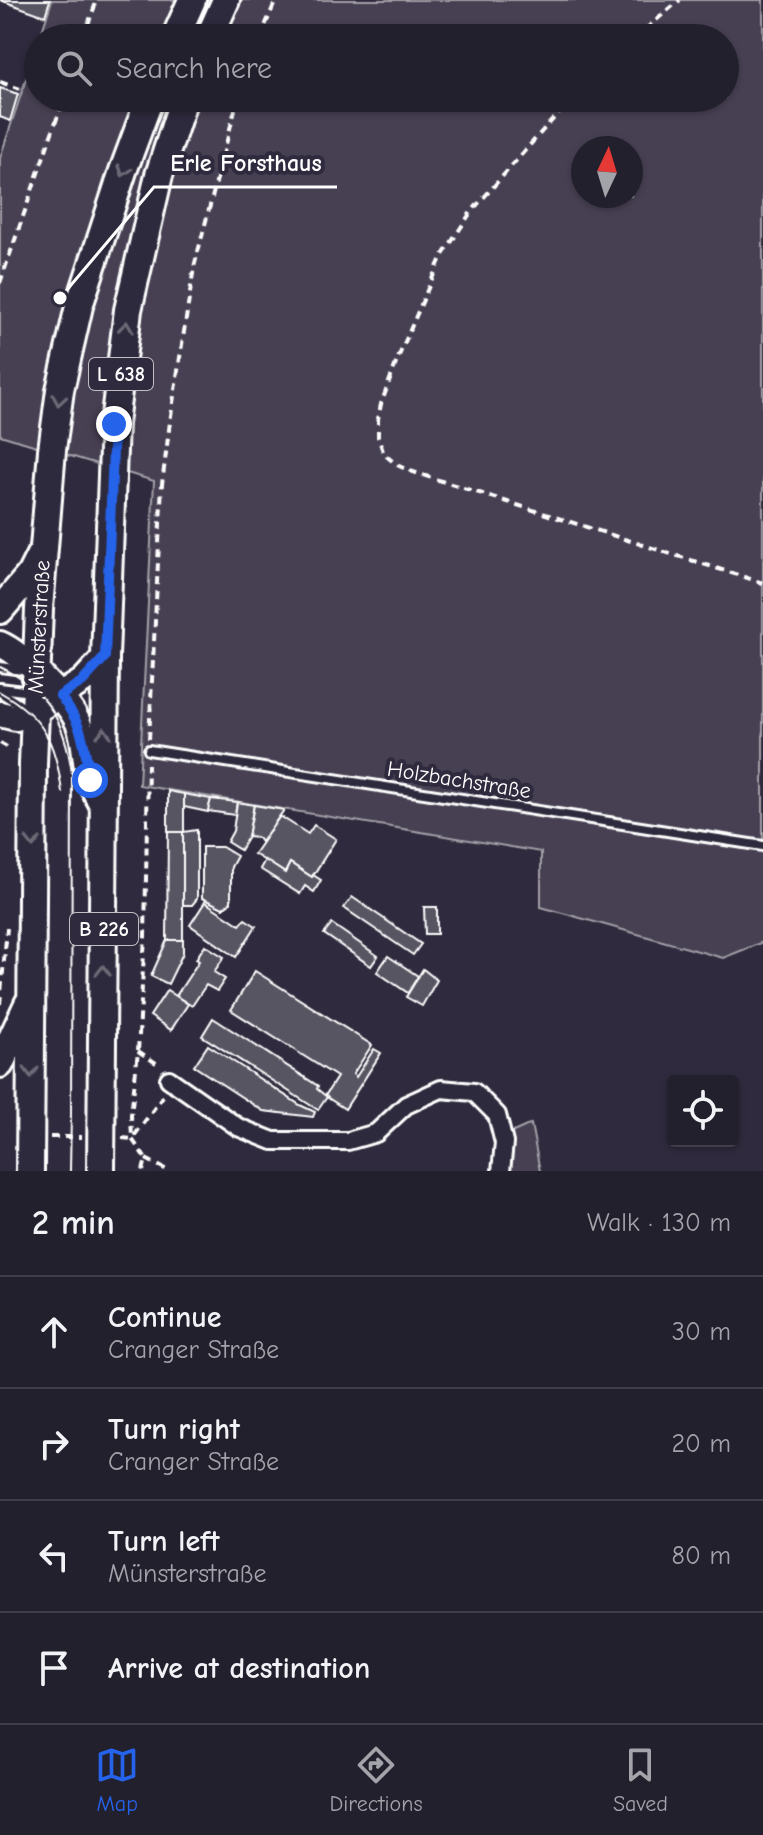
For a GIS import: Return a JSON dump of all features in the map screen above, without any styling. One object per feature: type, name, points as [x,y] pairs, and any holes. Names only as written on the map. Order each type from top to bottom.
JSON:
[{"type":"main road","points":[[181,24],[192,0]]},
{"type":"main road","points":[[215,24],[226,0]]},
{"type":"main road","name":"Münsterstraße","points":[[30,1171],[33,994],[22,759],[45,698],[44,549],[52,450],[79,306],[145,112]]},
{"type":"main road","name":"L 638","points":[[104,809],[105,657],[114,424],[128,310],[159,175],[179,112]]},
{"type":"main road","points":[[0,610],[30,575],[44,549]]},
{"type":"main road","name":"B 226","points":[[0,644],[6,647],[45,698],[73,712],[83,737],[90,780],[104,809],[101,1171]]},
{"type":"main road","points":[[0,714],[16,718],[45,698],[83,681],[105,657]]},
{"type":"main road","points":[[0,722],[19,734],[22,759]]},
{"type":"main road","points":[[0,1064],[33,994]]},
{"type":"street","points":[[169,1079],[238,1127],[273,1141],[348,1141],[376,1133],[406,1105],[441,1089],[474,1092],[497,1115],[504,1143],[501,1171]]},
{"type":"lane","points":[[0,667],[45,698]]},
{"type":"lane","points":[[0,690],[45,698]]},
{"type":"lane","points":[[0,690],[17,701],[45,698]]},
{"type":"lane","name":"Holzbachstraße","points":[[149,750],[763,846]]},
{"type":"path","points":[[88,24],[97,0]]},
{"type":"path","points":[[266,24],[276,0]]},
{"type":"path","points":[[652,24],[680,0]]},
{"type":"path","points":[[0,82],[20,89]]},
{"type":"path","points":[[0,283],[59,112]]},
{"type":"path","points":[[169,1171],[146,1159],[132,1139],[131,1115],[145,937],[149,750],[162,484],[194,267],[234,112]]},
{"type":"path","points":[[560,112],[471,212],[441,258],[381,404],[377,430],[381,449],[390,460],[410,471],[763,583]]},
{"type":"path","points":[[0,743],[22,759]]},
{"type":"path","points":[[138,1051],[169,1072],[169,1079]]},
{"type":"path","points":[[143,1171],[146,1159]]},
{"type":"shaded area","points":[[52,0],[763,0],[763,942],[723,958],[541,907],[541,852],[139,785],[154,481],[0,435],[0,158],[24,85],[24,112],[739,112],[739,24],[44,24]]},
{"type":"shaded area","points":[[531,1124],[540,1171],[509,1171],[511,1133]]},
{"type":"building","points":[[0,0],[50,0],[45,16]]},
{"type":"building","points":[[0,88],[18,94],[10,121],[0,117]]},
{"type":"building","points":[[168,791],[184,794],[184,832],[168,832]]},
{"type":"building","points":[[184,794],[211,799],[208,812],[184,807]]},
{"type":"building","points":[[211,799],[237,802],[235,815],[208,811]]},
{"type":"building","points":[[237,802],[254,805],[248,837],[240,850],[227,842],[233,831]]},
{"type":"building","points":[[254,805],[284,810],[261,842],[258,838],[248,837]]},
{"type":"building","points":[[280,816],[308,834],[314,825],[336,839],[312,877],[290,863],[285,873],[254,854]]},
{"type":"building","points":[[197,830],[197,899],[192,905],[183,905],[183,832]]},
{"type":"building","points":[[168,832],[183,832],[183,940],[167,940]]},
{"type":"building","points":[[202,847],[222,847],[237,856],[231,867],[231,902],[223,908],[202,898]]},
{"type":"building","points":[[265,860],[285,873],[290,863],[321,880],[314,892],[305,886],[300,894],[260,869]]},
{"type":"building","points":[[352,897],[421,944],[413,955],[344,908]]},
{"type":"building","points":[[205,902],[240,925],[245,919],[256,926],[236,957],[190,925]]},
{"type":"building","points":[[424,907],[437,907],[437,934],[425,934]]},
{"type":"building","points":[[332,924],[378,956],[371,966],[324,934]]},
{"type":"building","points":[[167,940],[183,940],[183,953],[168,984],[151,976]]},
{"type":"building","points":[[205,945],[224,957],[214,972],[225,979],[217,991],[206,985],[192,1006],[176,996],[199,961],[196,959]]},
{"type":"building","points":[[388,956],[418,976],[408,993],[377,972]]},
{"type":"building","points":[[423,969],[437,980],[422,1006],[406,997]]},
{"type":"building","points":[[255,971],[372,1045],[353,1074],[356,1077],[374,1049],[381,1053],[345,1109],[325,1096],[337,1077],[231,1010]]},
{"type":"building","points":[[167,990],[188,1004],[171,1030],[150,1016]]},
{"type":"building","points":[[213,1018],[318,1086],[317,1089],[327,1097],[318,1110],[202,1036]]},
{"type":"building","points":[[208,1045],[315,1112],[313,1117],[263,1111],[194,1066]]},
{"type":"tram line","points":[[0,667],[30,686],[51,709],[64,738],[72,773],[70,1171]]},
{"type":"tram line","points":[[0,692],[27,711],[45,733],[56,759],[62,792]]},
{"type":"place","name":"Erle Forsthaus","points":[[60,298]]},
{"type":"route","points":[[90,780],[79,724],[60,696],[83,681],[105,657],[114,424]]}]
